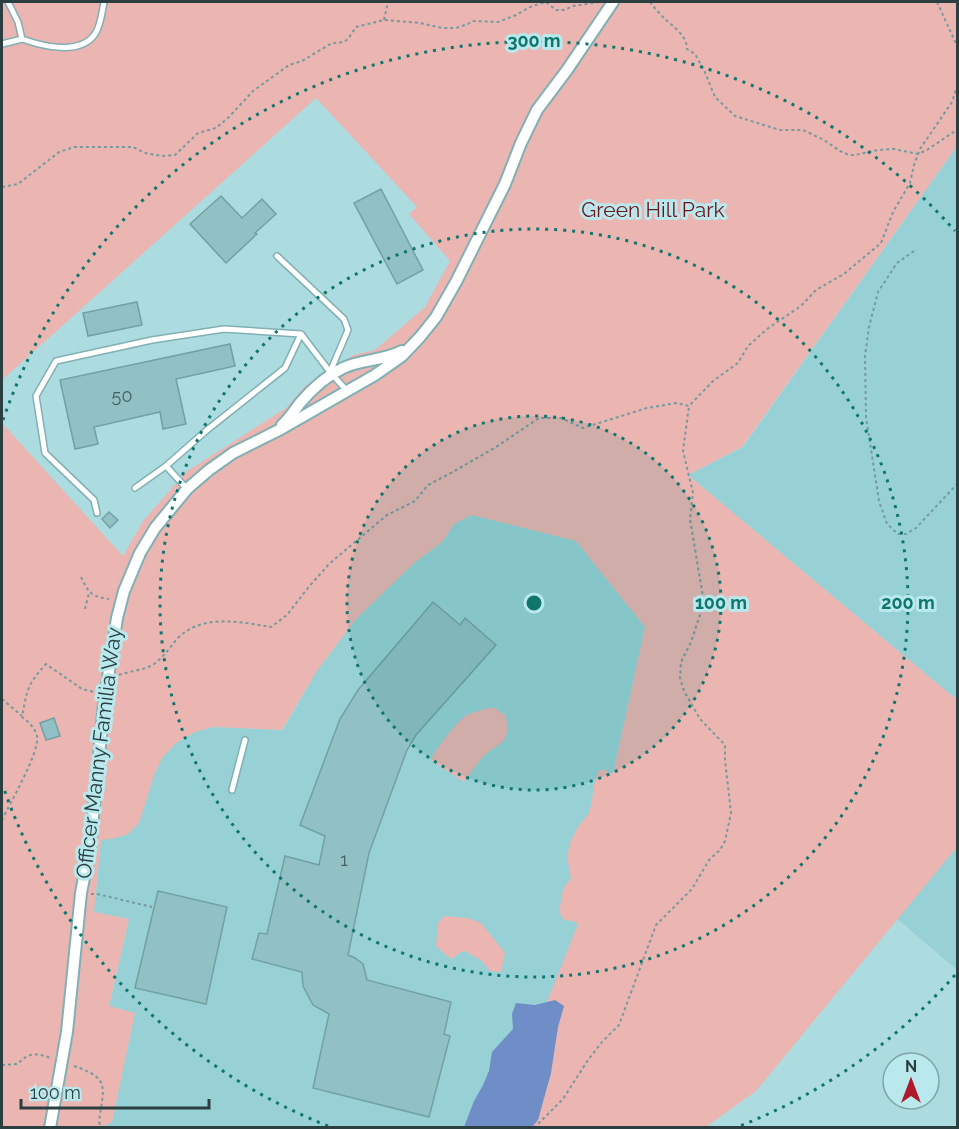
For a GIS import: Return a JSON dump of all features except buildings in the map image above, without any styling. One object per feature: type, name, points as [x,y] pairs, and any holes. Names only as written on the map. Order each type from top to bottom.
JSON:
[{"type":"street","name":"Officer Manny Familia Way","points":[[50,1128],[67,1032],[81,893],[90,847],[107,680],[120,601],[140,552],[155,528],[187,489],[209,470],[233,453],[348,392],[402,356],[432,322],[456,282],[505,184],[537,110],[613,2]]},
{"type":"street","name":"Officer Manny Familia Way","points":[[265,437],[288,419],[314,388],[331,373],[354,363],[382,359],[411,346]]},
{"type":"lane","points":[[8,2],[18,22],[22,39]]},
{"type":"lane","points":[[2,44],[22,39],[56,47],[77,46],[87,42],[95,33],[104,2]]},
{"type":"lane","points":[[277,256],[344,320],[348,330],[331,373]]},
{"type":"lane","points":[[97,513],[94,500],[45,453],[36,396],[56,361],[152,340],[224,329],[301,334],[348,392]]},
{"type":"lane","points":[[135,489],[285,368],[301,334]]},
{"type":"lane","points":[[166,466],[187,489]]},
{"type":"lane","points":[[232,790],[244,740]]},
{"type":"path","points":[[384,20],[388,2]]},
{"type":"path","points":[[2,188],[18,184],[59,152],[74,147],[133,147],[154,155],[175,155],[198,133],[216,128],[223,123],[253,91],[289,64],[302,61],[332,43],[344,42],[356,27],[384,20],[456,28],[472,21],[498,22],[545,2],[556,10],[601,2]]},
{"type":"path","points":[[650,2],[682,36],[687,48],[695,54],[704,70],[715,97],[735,117],[780,130],[803,130],[849,155],[894,149],[918,153],[927,150],[957,129]]},
{"type":"path","points":[[937,2],[957,48]]},
{"type":"path","points":[[534,1128],[563,1099],[588,1060],[619,1025],[656,924],[692,889],[708,860],[720,850],[725,840],[731,813],[725,745],[700,719],[684,691],[680,678],[681,662],[691,642],[704,603],[690,519],[693,493],[683,451],[689,406],[713,381],[738,363],[748,346],[767,329],[801,306],[816,290],[844,274],[881,243],[893,212],[910,183],[918,153],[952,102],[957,86],[957,64]]},
{"type":"path","points":[[914,251],[897,263],[878,292],[869,327],[865,356],[866,417],[879,501],[887,524],[897,534],[906,534],[916,528],[957,483]]},
{"type":"path","points":[[22,717],[27,689],[46,664],[82,689],[95,692],[107,680],[153,665],[180,637],[196,625],[213,622],[241,622],[271,627],[287,615],[329,564],[387,515],[415,501],[428,485],[496,447],[539,418],[561,418],[583,428],[647,408],[676,403],[689,406]]},
{"type":"path","points":[[81,577],[89,593],[97,597],[120,601]]},
{"type":"path","points":[[85,609],[89,593]]},
{"type":"path","points":[[2,699],[28,721],[37,735],[36,748],[2,820]]},
{"type":"path","points":[[88,894],[97,894],[152,908]]},
{"type":"shaded area","points":[[957,146],[957,700],[688,475],[743,447]]},
{"type":"shaded area","points":[[472,515],[576,541],[645,627],[582,915],[497,1127],[103,1127],[112,1121],[135,1013],[109,1007],[129,919],[94,912],[101,839],[116,838],[162,758],[176,743],[195,732],[213,727],[283,730],[316,672],[356,619],[413,564],[443,541],[454,524]]},
{"type":"shaded area","points":[[957,844],[957,970],[894,916]]},
{"type":"green space","name":"Green Hill Park","points":[[2,2],[957,2],[957,146],[742,447],[688,475],[957,700],[957,847],[756,1091],[706,1127],[497,1127],[578,924],[564,920],[559,912],[563,889],[571,878],[568,863],[569,846],[578,827],[589,812],[599,770],[613,774],[645,627],[576,541],[472,515],[454,524],[443,541],[413,564],[356,619],[316,672],[282,730],[213,727],[195,732],[176,743],[162,758],[154,775],[139,823],[128,834],[101,840],[94,912],[129,919],[109,1006],[135,1013],[112,1122],[103,1127],[2,1127],[2,423],[123,556],[143,521],[186,472],[286,408],[305,386],[353,355],[375,350],[425,307],[450,261],[409,214],[417,207],[316,98],[2,380]]},
{"type":"green space","points":[[488,708],[495,708],[506,716],[507,733],[502,742],[482,758],[464,782],[431,760],[451,730],[464,717]]},
{"type":"green space","points":[[444,916],[468,918],[481,923],[505,953],[501,972],[490,971],[482,961],[465,951],[451,959],[436,946],[438,923]]},
{"type":"water","points":[[555,1000],[564,1006],[558,1027],[551,1073],[538,1120],[532,1127],[464,1127],[489,1071],[492,1052],[513,1029],[512,1014],[516,1003],[535,1005]]}]
